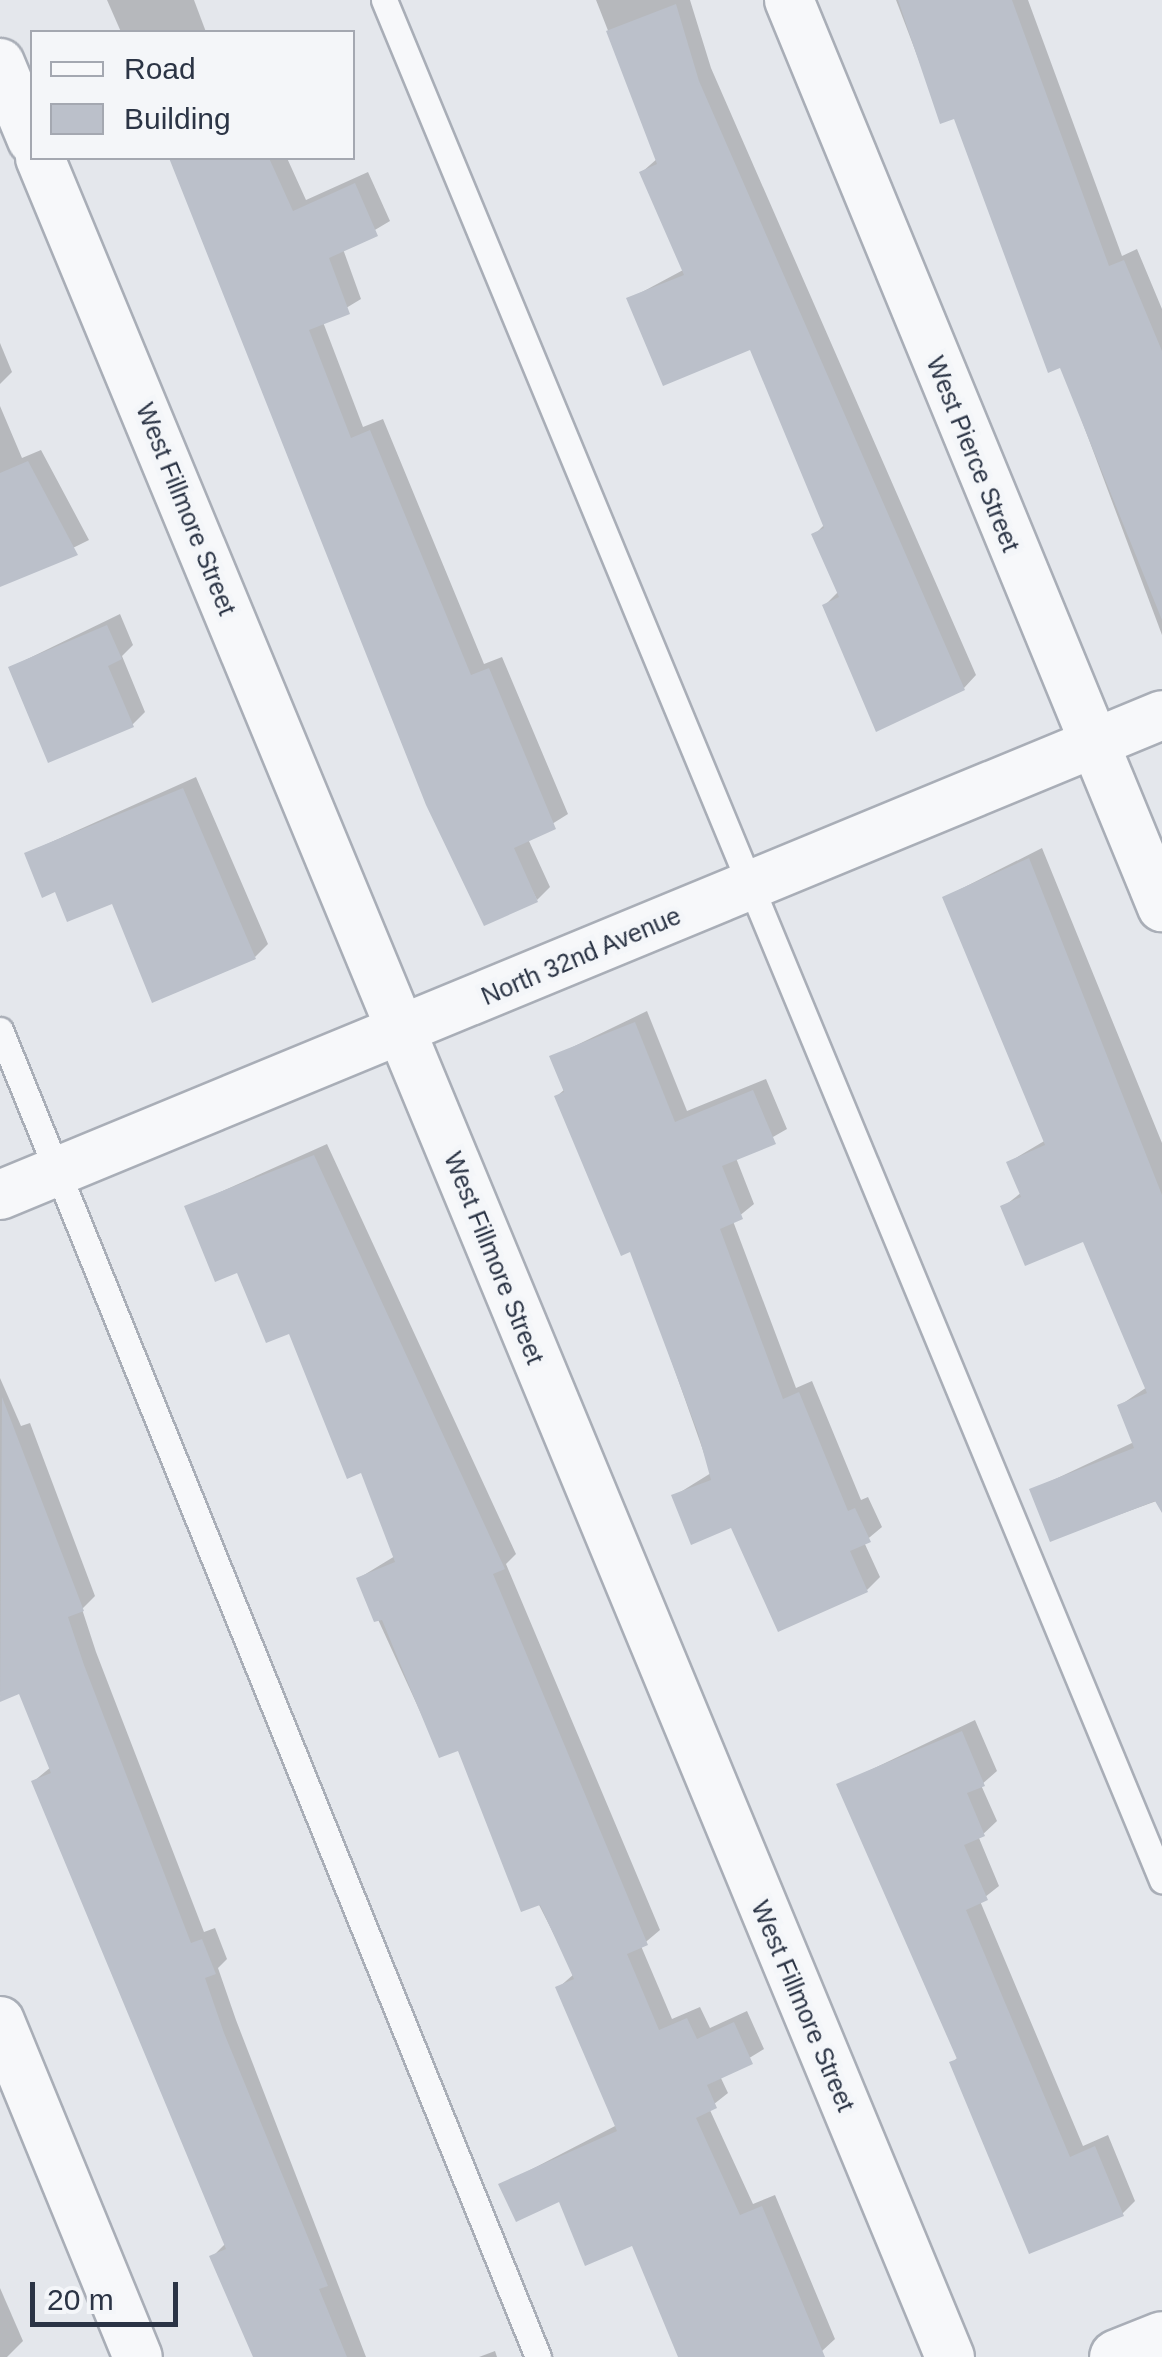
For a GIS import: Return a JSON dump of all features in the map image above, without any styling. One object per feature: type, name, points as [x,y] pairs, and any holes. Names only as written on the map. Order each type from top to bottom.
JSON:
[{"type":"street","name":"West Pierce Street","points":[[789,0],[1162,906]]},
{"type":"street","points":[[0,63],[30,135]]},
{"type":"street","name":"West Fillmore Street","points":[[41,160],[950,2357]]},
{"type":"street","name":"North 32nd Avenue","points":[[0,1195],[1162,715]]},
{"type":"street","points":[[0,2021],[138,2357]]},
{"type":"street","points":[[1117,2357],[1162,2339]]},
{"type":"lane","points":[[384,0],[754,884],[1162,1880]]},
{"type":"lane","points":[[0,1030],[538,2357]]},
{"type":"building","points":[[898,0],[1012,0],[1109,266],[1124,260],[1162,351],[1162,620],[1060,368],[1048,373],[954,119],[940,124]]},
{"type":"building","points":[[676,4],[699,81],[965,690],[876,732],[822,605],[839,597],[811,534],[824,528],[750,350],[663,386],[626,298],[684,275],[639,172],[657,164],[606,31]]},
{"type":"building","points":[[170,160],[270,160],[293,211],[355,183],[378,236],[329,258],[350,314],[309,330],[351,438],[370,430],[471,675],[489,668],[556,829],[514,848],[538,902],[484,926],[426,805]]},
{"type":"building","points":[[28,461],[78,555],[0,587],[0,473]]},
{"type":"building","points":[[107,625],[122,659],[108,666],[134,727],[48,763],[8,667]]},
{"type":"building","points":[[183,788],[256,959],[152,1003],[112,904],[67,922],[55,892],[42,898],[24,853]]},
{"type":"building","points":[[1029,858],[1162,1195],[1162,1513],[1155,1501],[1050,1542],[1029,1489],[1134,1448],[1117,1405],[1147,1393],[1083,1242],[1025,1266],[1000,1206],[1021,1197],[1006,1162],[1045,1145],[942,897]]},
{"type":"building","points":[[635,1022],[675,1122],[753,1090],[776,1144],[722,1166],[743,1219],[720,1229],[783,1399],[799,1392],[848,1511],[855,1508],[871,1542],[850,1551],[868,1592],[778,1632],[731,1528],[691,1545],[671,1495],[711,1480],[698,1433],[630,1252],[621,1256],[554,1096],[564,1092],[549,1056]]},
{"type":"building","points":[[314,1155],[505,1569],[493,1574],[648,1945],[627,1954],[659,2030],[687,2018],[697,2039],[734,2022],[753,2064],[707,2085],[717,2108],[696,2118],[740,2215],[762,2206],[825,2357],[678,2357],[632,2246],[585,2266],[559,2202],[516,2222],[498,2184],[617,2131],[555,1987],[574,1979],[540,1905],[521,1912],[458,1751],[439,1758],[382,1620],[374,1622],[356,1578],[395,1562],[361,1473],[347,1479],[289,1334],[266,1343],[237,1273],[215,1282],[184,1206]]},
{"type":"building","points":[[2,1397],[84,1611],[68,1617],[84,1665],[191,1943],[202,1939],[216,1974],[205,1978],[328,2286],[319,2289],[347,2357],[253,2357],[209,2256],[226,2249],[31,1781],[51,1773],[19,1694],[0,1702]]},
{"type":"building","points":[[962,1731],[985,1786],[967,1793],[985,1836],[964,1845],[988,1900],[966,1910],[1070,2157],[1095,2146],[1124,2216],[1029,2254],[949,2062],[957,2059],[836,1784]]}]
